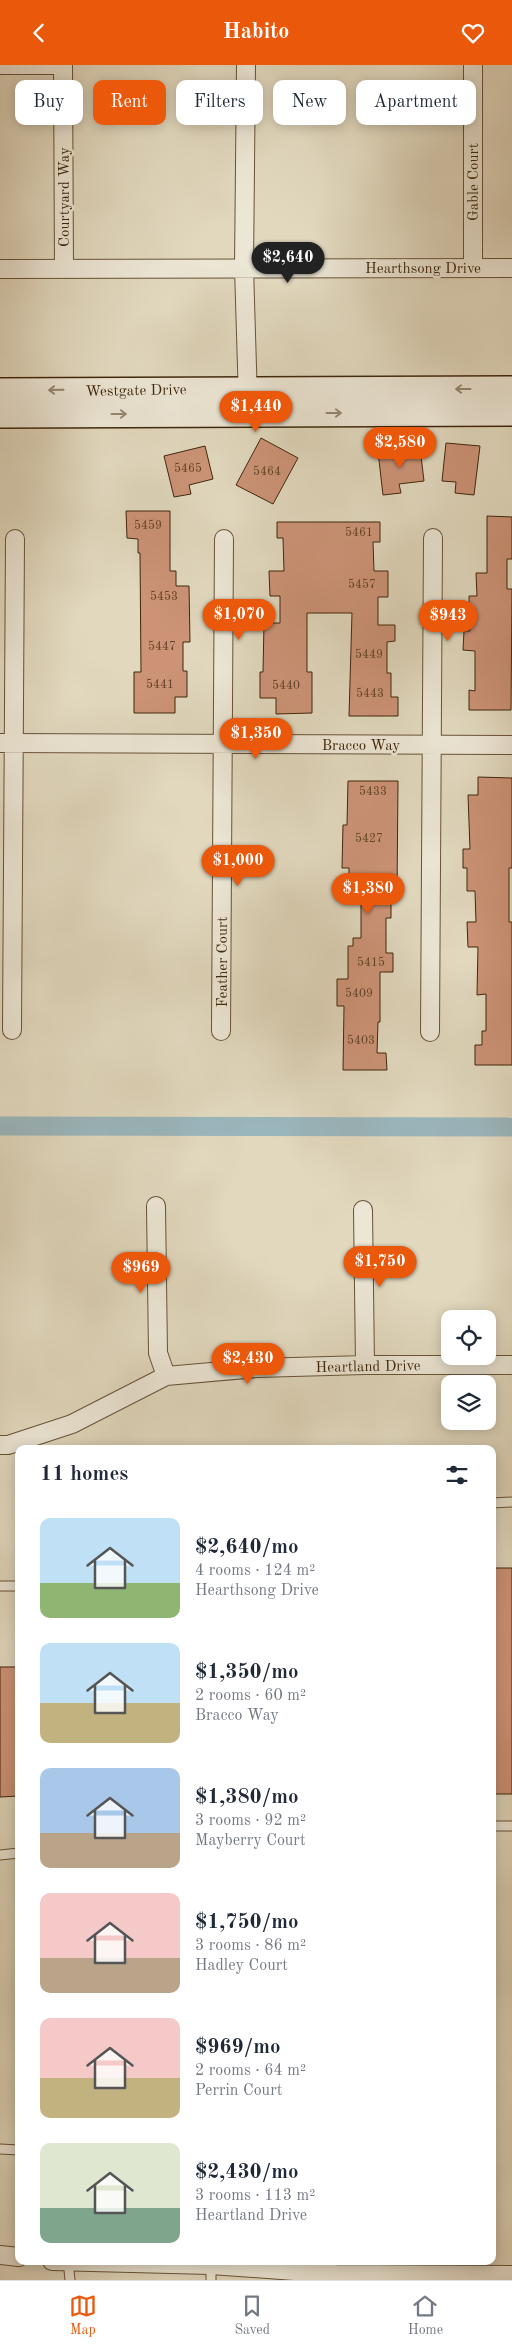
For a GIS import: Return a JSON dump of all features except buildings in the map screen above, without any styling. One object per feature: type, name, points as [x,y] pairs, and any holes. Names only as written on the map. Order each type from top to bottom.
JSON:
[{"type":"street","points":[[0,65],[64,65]]},
{"type":"street","name":"Courtyard Way","points":[[64,65],[64,269]]},
{"type":"street","points":[[246,65],[244,268],[248,401]]},
{"type":"street","name":"Gable Court","points":[[473,65],[473,268]]},
{"type":"street","name":"Hearthsong Drive","points":[[0,269],[512,268]]},
{"type":"street","name":"Westgate Drive","points":[[0,415],[512,389]]},
{"type":"street","name":"Westgate Drive","points":[[0,391],[512,413]]},
{"type":"street","points":[[430,1032],[433,538]]},
{"type":"street","points":[[12,1030],[7,743],[15,539]]},
{"type":"street","name":"Feather Court","points":[[221,1031],[224,539]]},
{"type":"street","name":"Bracco Way","points":[[7,743],[512,745]]},
{"type":"street","points":[[156,1206],[158,1353],[166,1376]]},
{"type":"street","points":[[363,1210],[365,1365]]},
{"type":"street","name":"Heartland Drive","points":[[0,1445],[8,1445],[72,1424],[166,1376],[257,1368],[365,1365],[512,1365]]},
{"type":"street","points":[[0,2255],[15,2257]]},
{"type":"street","points":[[64,2266],[220,2268],[392,2277],[512,2275]]},
{"type":"lane","points":[[496,1503],[512,1502]]},
{"type":"lane","points":[[0,1586],[15,1586]]},
{"type":"lane","points":[[496,1826],[512,1826]]},
{"type":"lane","points":[[0,1855],[15,1853]]},
{"type":"lane","points":[[0,2149],[15,2150]]},
{"type":"waterway","points":[[0,1126],[512,1127]]}]
